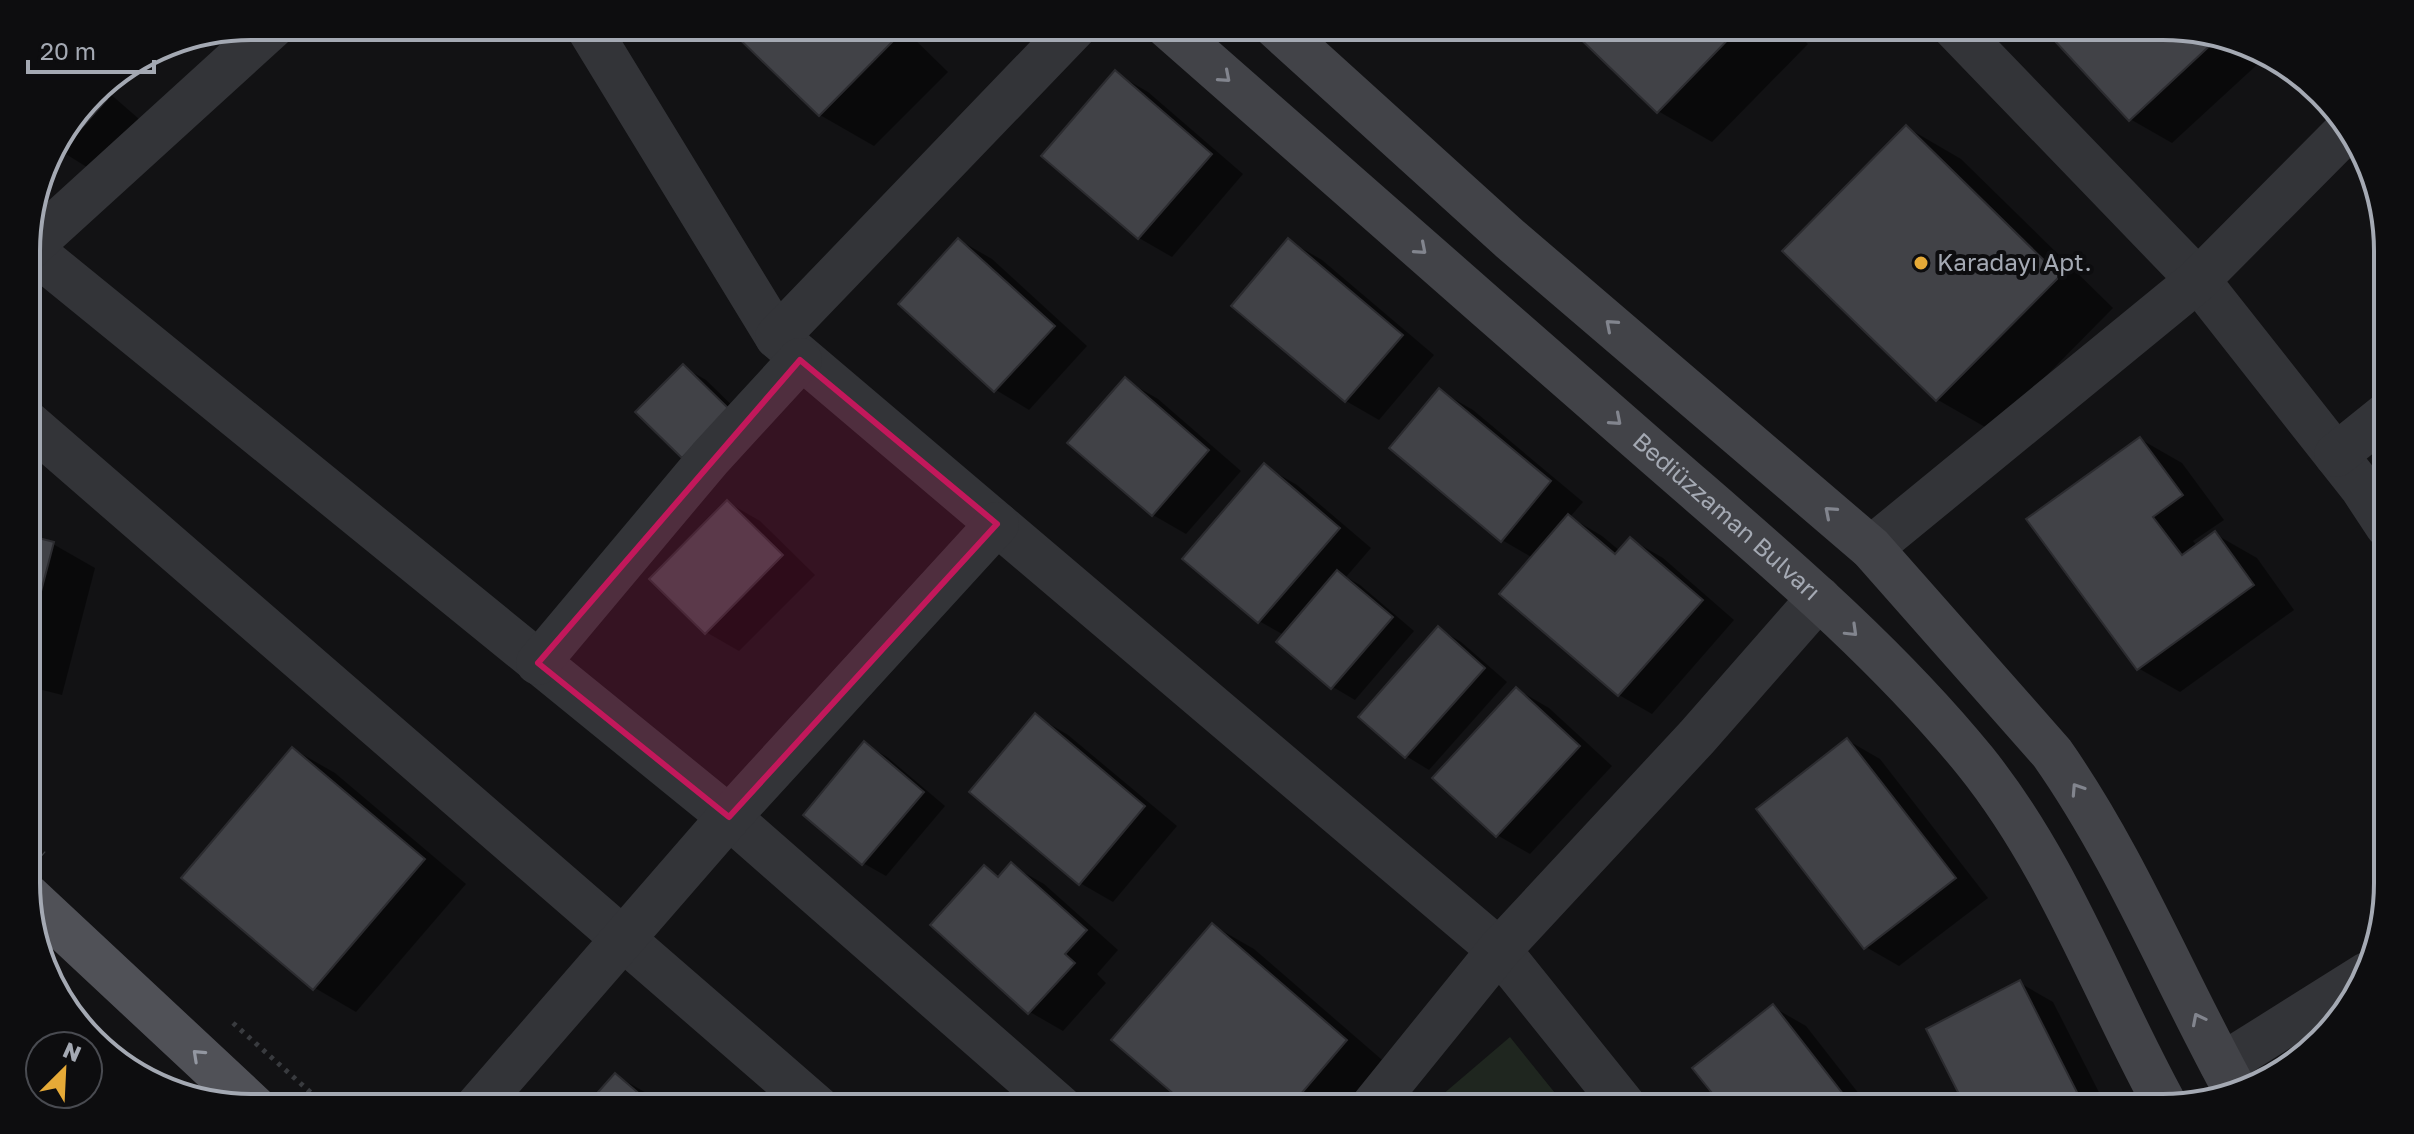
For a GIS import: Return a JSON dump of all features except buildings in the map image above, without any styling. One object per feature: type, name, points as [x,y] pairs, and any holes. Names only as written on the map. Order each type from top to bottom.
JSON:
[{"type":"main road","points":[[42,909],[239,1093]]},
{"type":"street","points":[[40,236],[257,40]]},
{"type":"street","points":[[596,40],[788,348],[1499,950],[1615,1094]]},
{"type":"street","points":[[538,663],[710,458],[788,348],[1063,40]]},
{"type":"street","name":"Bediüzzaman Bulvarı","points":[[1183,40],[1819,598],[1874,651],[1965,750],[2015,816],[2057,887],[2160,1094]]},
{"type":"street","points":[[1290,40],[1510,239],[1871,548],[2052,753],[2069,777],[2101,830],[2228,1077],[2345,990]]},
{"type":"street","points":[[1967,40],[2198,280],[2374,508]]},
{"type":"street","points":[[1871,548],[2198,280],[2340,137]]},
{"type":"street","points":[[40,259],[729,817],[1045,1094]]},
{"type":"street","points":[[2336,455],[2374,424]]},
{"type":"street","points":[[40,433],[802,1094]]},
{"type":"street","points":[[488,1094],[729,817],[997,524]]},
{"type":"street","points":[[1382,1094],[1499,950],[1697,737],[1819,598]]},
{"type":"highlighted area","points":[[800,360],[997,524],[729,817],[538,663]]},
{"type":"shaded area","points":[[1510,1037],[1556,1094],[1443,1094]]},
{"type":"place","name":"Karadayı Apt.","points":[[1921,263]]}]
